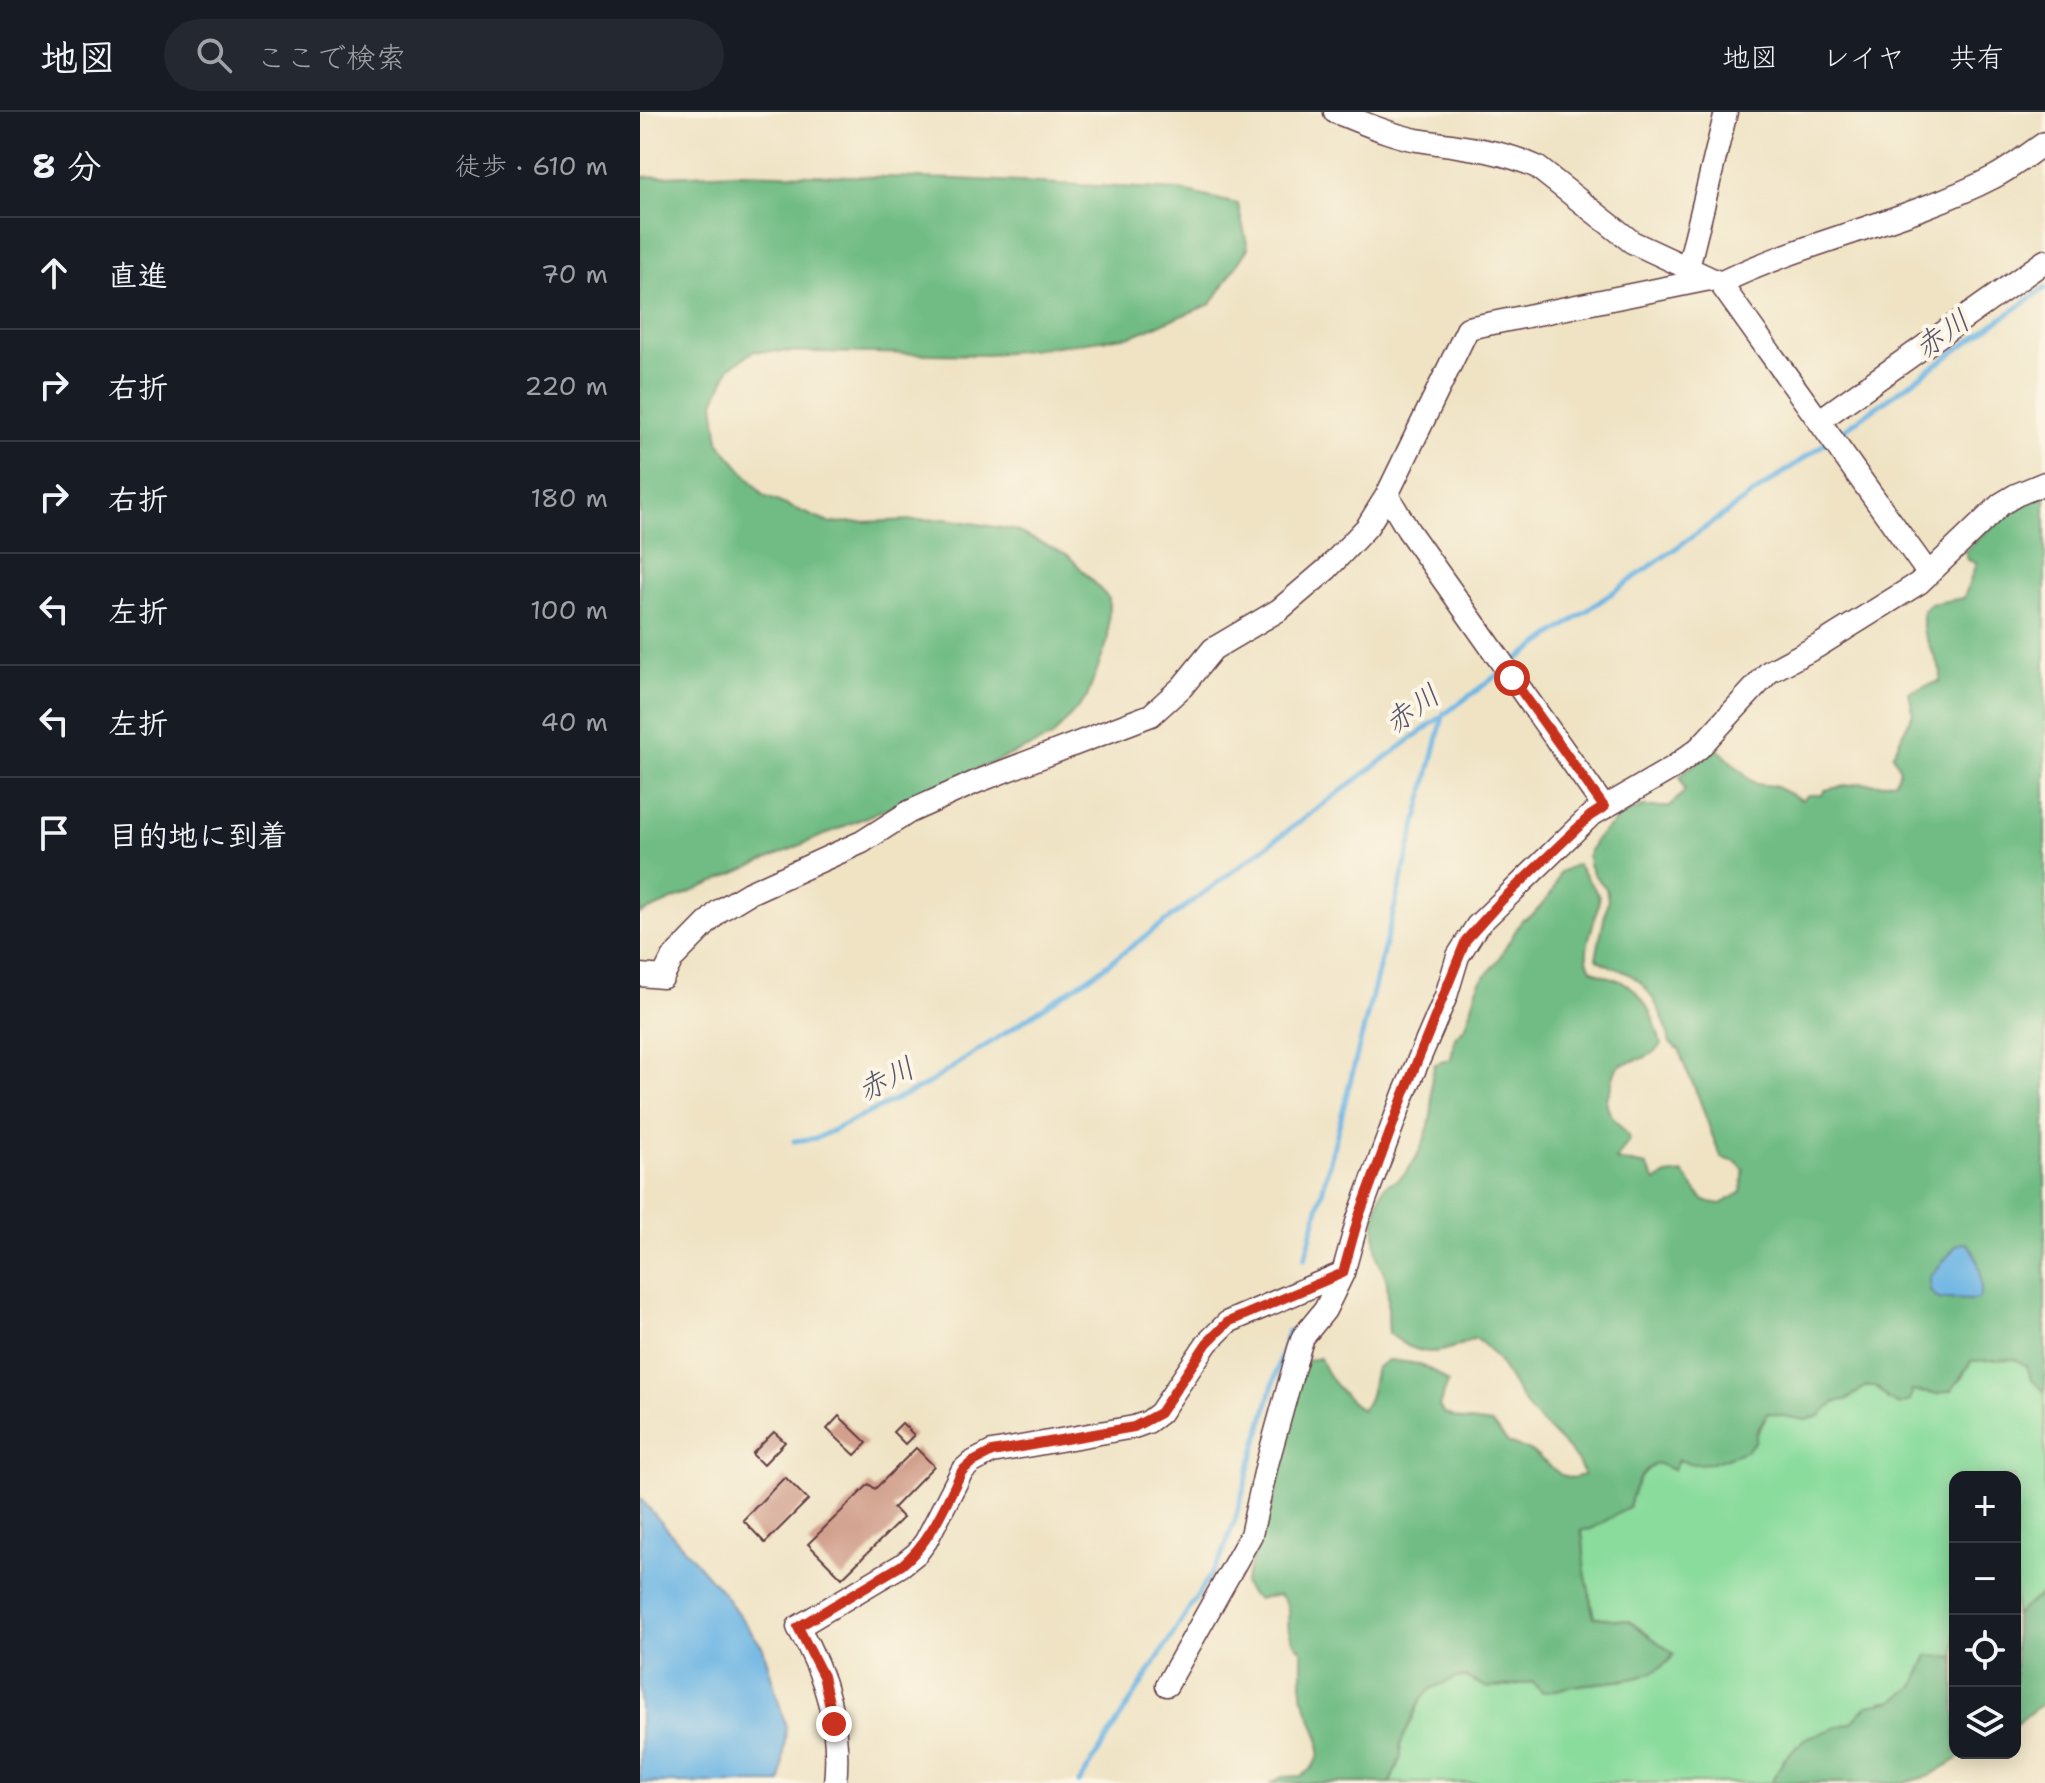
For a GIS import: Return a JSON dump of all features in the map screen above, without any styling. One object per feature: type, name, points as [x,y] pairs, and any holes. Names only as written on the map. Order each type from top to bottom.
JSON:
[{"type":"street","points":[[1335,112],[1402,136],[1483,149],[1537,167],[1632,242],[1715,281],[1823,424],[1928,573]]},
{"type":"street","points":[[1688,268],[1726,112]]},
{"type":"street","points":[[640,975],[663,977],[672,959],[719,911],[769,882],[862,842],[909,812],[976,782],[1151,715],[1182,687],[1213,649],[1279,610],[1327,569],[1367,527],[1387,495],[1468,328],[1715,281],[1903,214],[1995,177],[2045,143]]},
{"type":"street","points":[[1823,424],[2045,261]]},
{"type":"street","points":[[1167,1685],[1251,1535],[1267,1464],[1303,1337],[1325,1310],[1343,1273],[1358,1219],[1404,1094],[1466,940],[1502,900],[1590,816],[1674,767],[1699,748],[1769,672],[1818,646],[1919,583],[2001,504],[2045,483]]},
{"type":"street","points":[[1387,495],[1408,530],[1604,807]]},
{"type":"street","points":[[835,1783],[838,1760],[823,1676],[798,1627],[917,1553],[962,1471],[971,1463],[1004,1449],[1148,1422],[1169,1402],[1207,1343],[1228,1322],[1343,1273]]},
{"type":"green space","points":[[738,173],[957,179],[1179,190],[1238,204],[1248,248],[1211,304],[1131,336],[988,355],[754,351],[730,367],[714,402],[719,443],[764,496],[829,523],[947,519],[1014,530],[1068,555],[1109,599],[1108,640],[1087,697],[1052,737],[640,914],[640,177]]},
{"type":"green space","points":[[2045,494],[2045,1392],[2032,1380],[2027,1366],[2015,1359],[1971,1361],[1952,1390],[1936,1394],[1912,1391],[1910,1401],[1899,1405],[1876,1386],[1866,1386],[1848,1399],[1835,1402],[1819,1416],[1806,1420],[1767,1413],[1755,1442],[1746,1451],[1712,1463],[1694,1464],[1678,1460],[1673,1470],[1657,1463],[1641,1476],[1629,1507],[1591,1529],[1581,1530],[1594,1617],[1629,1621],[1674,1654],[1665,1664],[1642,1676],[1546,1692],[1532,1682],[1488,1688],[1466,1677],[1455,1678],[1432,1688],[1422,1697],[1400,1745],[1401,1757],[1390,1783],[1272,1783],[1282,1777],[1301,1776],[1312,1768],[1319,1755],[1319,1739],[1302,1695],[1302,1650],[1290,1634],[1288,1608],[1279,1595],[1258,1599],[1244,1584],[1274,1497],[1303,1367],[1308,1360],[1320,1358],[1332,1381],[1361,1410],[1370,1396],[1376,1368],[1388,1360],[1426,1367],[1448,1382],[1439,1406],[1443,1413],[1462,1420],[1492,1424],[1508,1443],[1532,1452],[1561,1475],[1572,1478],[1584,1475],[1567,1447],[1535,1417],[1492,1353],[1475,1338],[1452,1348],[1431,1352],[1411,1348],[1389,1333],[1387,1283],[1378,1258],[1375,1236],[1378,1203],[1384,1187],[1407,1171],[1422,1145],[1431,1116],[1431,1081],[1435,1064],[1451,1059],[1455,1037],[1466,1026],[1479,983],[1495,965],[1522,920],[1533,915],[1552,893],[1560,872],[1577,864],[1599,896],[1588,943],[1589,965],[1598,973],[1635,990],[1653,1020],[1661,1045],[1649,1055],[1620,1065],[1615,1072],[1606,1098],[1607,1105],[1630,1139],[1616,1160],[1646,1166],[1656,1181],[1667,1175],[1683,1173],[1704,1201],[1721,1204],[1741,1192],[1744,1170],[1736,1162],[1722,1158],[1680,1050],[1670,1043],[1652,997],[1632,976],[1596,958],[1608,900],[1606,888],[1589,865],[1588,855],[1596,838],[1625,813],[1643,807],[1669,807],[1685,791],[1680,776],[1711,751],[1718,749],[1757,784],[1774,786],[1802,800],[1808,795],[1822,795],[1825,790],[1895,781],[1900,770],[1893,754],[1913,713],[1909,692],[1940,681],[1941,672],[1923,631],[1923,611],[1930,604],[1964,598],[1976,563],[1968,560],[1965,551],[2011,509]],"holes":[[[1957,1245],[1982,1286],[1980,1297],[1939,1299],[1930,1291],[1930,1277]]]},
{"type":"green space","points":[[2015,1359],[2027,1366],[2032,1380],[2045,1392],[2045,1591],[2021,1610],[2021,1471],[1949,1471],[1949,1657],[1928,1655],[1914,1687],[1892,1701],[1883,1701],[1852,1722],[1806,1738],[1785,1758],[1771,1783],[1390,1783],[1401,1757],[1400,1745],[1422,1697],[1432,1688],[1455,1678],[1466,1677],[1498,1688],[1532,1682],[1542,1692],[1550,1691],[1642,1676],[1665,1664],[1674,1654],[1629,1621],[1594,1617],[1585,1571],[1581,1530],[1591,1529],[1629,1507],[1638,1481],[1650,1467],[1657,1462],[1673,1470],[1678,1460],[1720,1460],[1753,1439],[1767,1413],[1806,1420],[1819,1416],[1835,1402],[1848,1399],[1866,1386],[1876,1386],[1888,1399],[1912,1391],[1936,1394],[1960,1380],[1971,1361]]},
{"type":"green space","points":[[2045,1591],[2045,1701],[2021,1720],[2021,1615],[2021,1610]]},
{"type":"green space","points":[[1928,1655],[1949,1657],[1949,1759],[1958,1759],[1929,1776],[1904,1783],[1771,1783],[1785,1758],[1806,1738],[1852,1722],[1868,1705],[1892,1701],[1914,1687]]},
{"type":"water","points":[[1962,1243],[1968,1244],[1978,1262],[1980,1297],[1976,1300],[1939,1299],[1930,1291],[1930,1277]]},
{"type":"water","points":[[640,1498],[722,1592],[763,1648],[786,1727],[781,1783],[640,1783]]},
{"type":"building","points":[[839,1416],[867,1443],[855,1455],[827,1429]]},
{"type":"building","points":[[902,1423],[914,1435],[905,1444],[893,1432]]},
{"type":"building","points":[[774,1432],[785,1442],[763,1465],[752,1454]]},
{"type":"building","points":[[916,1448],[934,1466],[893,1508],[903,1518],[842,1578],[808,1544],[869,1484],[875,1489]]},
{"type":"building","points":[[785,1477],[808,1500],[765,1543],[743,1520]]},
{"type":"waterway","name":"赤川","points":[[1838,434],[2045,288]]},
{"type":"waterway","name":"赤川","points":[[1511,664],[1827,442]]},
{"type":"waterway","name":"赤川","points":[[794,1141],[817,1138],[926,1085],[1100,970],[1500,673]]},
{"type":"waterway","points":[[1305,1259],[1444,713]]},
{"type":"waterway","points":[[1079,1783],[1221,1558],[1235,1520],[1288,1331]]},
{"type":"route","points":[[834,1724],[823,1676],[798,1627],[917,1553],[962,1471],[971,1463],[1004,1449],[1148,1422],[1169,1402],[1207,1343],[1228,1322],[1343,1273],[1358,1219],[1404,1094],[1466,940],[1502,900],[1590,816],[1604,807],[1512,678]]}]
